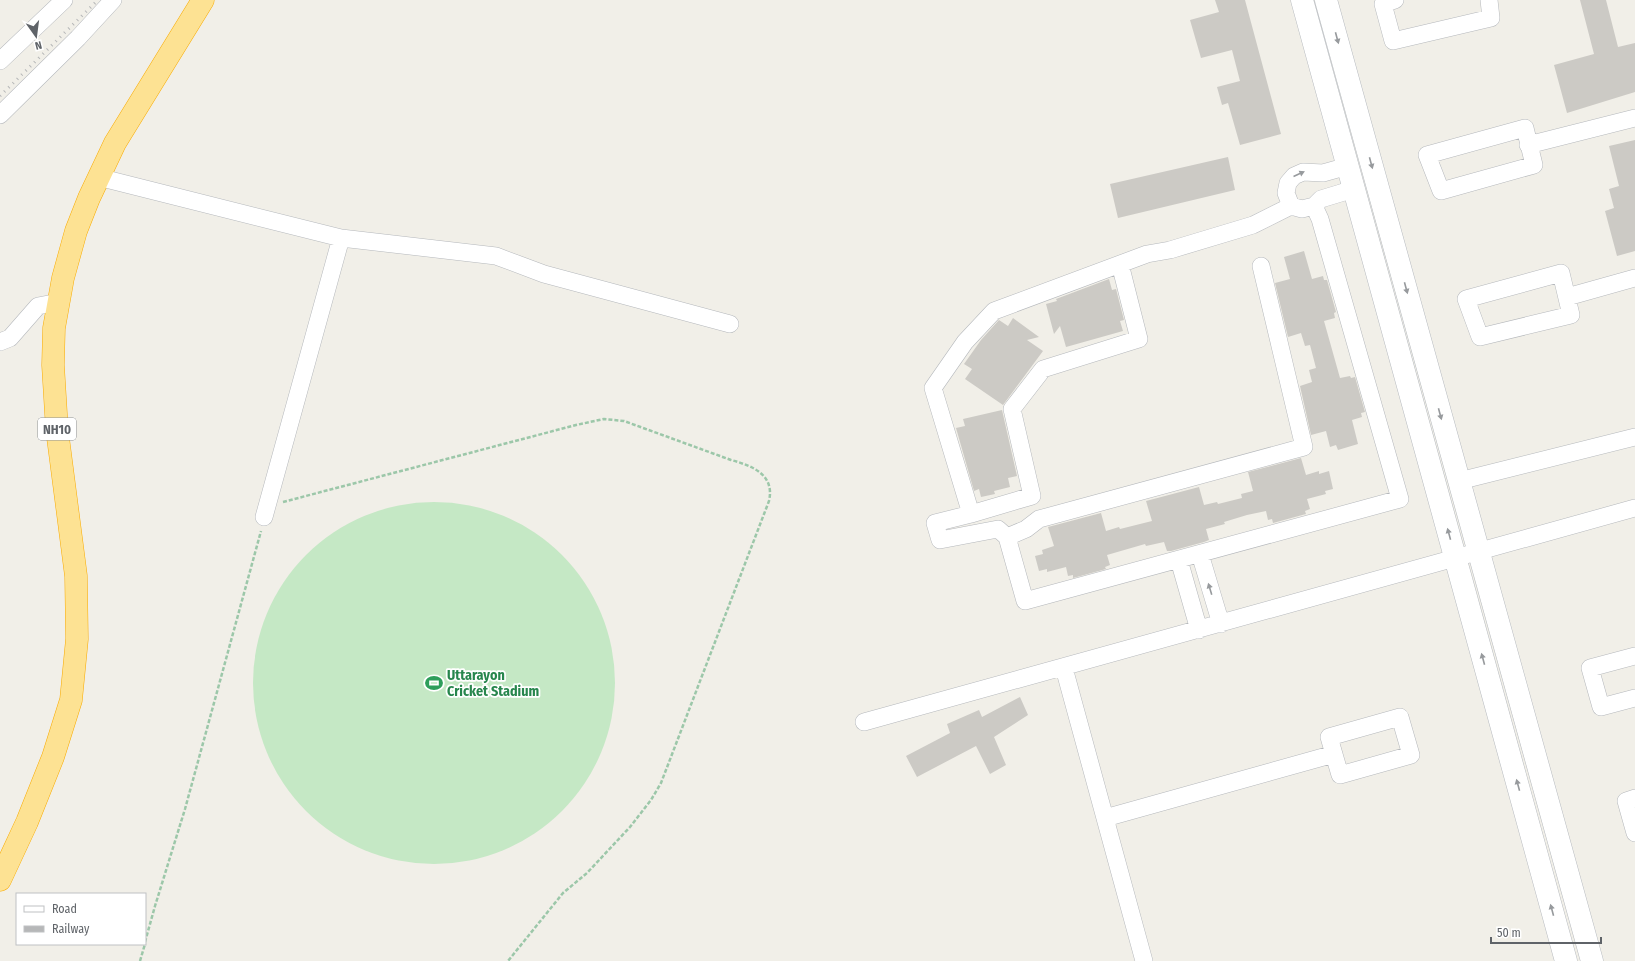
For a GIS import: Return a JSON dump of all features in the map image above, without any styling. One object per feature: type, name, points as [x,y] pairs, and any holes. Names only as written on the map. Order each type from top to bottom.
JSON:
[{"type":"highway","name":"NH10","points":[[0,880],[27,822],[53,757],[71,700],[75,662],[77,640],[76,576],[57,430],[53,365],[54,328],[63,278],[76,231],[98,177],[115,143],[203,0]]},
{"type":"street","points":[[0,61],[64,0]]},
{"type":"street","points":[[0,115],[78,38],[113,0]]},
{"type":"street","points":[[1302,0],[1566,961]]},
{"type":"street","points":[[1326,0],[1592,961]]},
{"type":"street","points":[[1395,0],[1383,4],[1393,41],[1491,18],[1489,0]]},
{"type":"street","points":[[1528,146],[1635,118]]},
{"type":"street","points":[[1525,128],[1528,146],[1534,165],[1441,191],[1427,155],[1525,128]]},
{"type":"street","points":[[1292,206],[1286,193],[1288,183],[1294,176],[1303,172],[1323,173],[1348,166]]},
{"type":"street","points":[[98,177],[341,238],[496,256],[544,274],[730,324]]},
{"type":"street","points":[[971,514],[933,388],[965,342],[994,311],[1147,254],[1170,250],[1253,225],[1292,206],[1302,209],[1314,206],[1321,199],[1354,189]]},
{"type":"street","points":[[1120,264],[1139,339],[1044,369],[1012,409],[1032,496],[935,523],[940,540],[998,529],[1007,537],[1025,601],[1400,499],[1320,219],[1314,206]]},
{"type":"street","points":[[264,517],[341,238]]},
{"type":"street","points":[[1007,537],[1026,529],[1039,519],[1304,447],[1261,266]]},
{"type":"street","points":[[1561,273],[1567,296],[1571,315],[1480,337],[1466,299],[1561,273]]},
{"type":"street","points":[[1567,296],[1635,278]]},
{"type":"street","points":[[0,342],[10,338],[38,306],[59,302]]},
{"type":"street","points":[[1459,481],[1635,437]]},
{"type":"street","points":[[864,722],[1064,668],[1635,508]]},
{"type":"street","points":[[1200,554],[1221,624]]},
{"type":"street","points":[[1179,560],[1199,630]]},
{"type":"street","points":[[1635,656],[1590,668],[1600,707],[1635,698]]},
{"type":"street","points":[[1064,668],[1144,961]]},
{"type":"street","points":[[1400,717],[1411,756],[1340,776],[1334,754],[1329,737],[1400,717]]},
{"type":"street","points":[[1105,818],[1334,754]]},
{"type":"street","points":[[1635,798],[1626,801],[1635,833]]},
{"type":"path","points":[[146,939],[154,906],[185,809],[264,517],[270,509],[277,504],[293,499],[576,425],[604,419],[615,419],[634,424],[744,464],[765,477],[771,494],[661,783],[651,800],[630,827],[587,873],[563,892],[508,961]]},
{"type":"path","points":[[140,961],[144,945]]},
{"type":"green space","name":"Uttarayon Cricket Stadium","points":[[434,502],[469,505],[503,516],[535,532],[562,555],[585,582],[601,614],[612,648],[615,683],[612,718],[601,752],[585,784],[562,811],[535,834],[503,850],[469,861],[434,864],[399,861],[365,850],[333,834],[306,811],[283,784],[267,752],[256,718],[253,683],[256,648],[267,614],[283,582],[306,555],[333,532],[365,516],[399,505]]},
{"type":"building","points":[[1215,0],[1245,0],[1281,134],[1240,145],[1228,103],[1222,105],[1217,87],[1240,81],[1232,50],[1201,58],[1190,20],[1219,12]]},
{"type":"building","points":[[1580,0],[1606,0],[1618,47],[1635,43],[1635,92],[1567,113],[1554,65],[1594,54]]},
{"type":"building","points":[[1635,140],[1635,251],[1617,256],[1605,211],[1614,208],[1609,189],[1619,186],[1609,146]]},
{"type":"building","points":[[1228,157],[1235,190],[1118,218],[1110,184]]},
{"type":"building","points":[[1304,251],[1312,279],[1323,276],[1324,280],[1327,280],[1336,312],[1334,313],[1335,318],[1324,321],[1340,378],[1350,376],[1351,378],[1355,377],[1365,412],[1361,413],[1362,417],[1352,420],[1358,444],[1338,450],[1336,445],[1330,447],[1326,431],[1311,435],[1300,386],[1312,382],[1309,370],[1316,368],[1310,345],[1305,346],[1301,333],[1288,337],[1275,283],[1290,279],[1284,257]]},
{"type":"building","points":[[1109,279],[1112,290],[1116,289],[1124,320],[1120,321],[1123,331],[1066,347],[1060,326],[1054,334],[1046,304],[1057,301],[1056,299]]},
{"type":"building","points":[[1013,318],[1039,337],[1027,340],[1043,351],[1003,405],[965,379],[972,369],[964,364],[981,340],[999,320],[1008,326]]},
{"type":"building","points":[[1002,410],[1017,476],[1008,478],[1010,487],[994,491],[995,494],[981,497],[979,489],[974,491],[956,428],[965,426],[963,419]]},
{"type":"building","points":[[1301,458],[1306,475],[1319,471],[1319,474],[1329,471],[1333,489],[1325,491],[1326,494],[1307,499],[1310,509],[1305,511],[1306,514],[1273,523],[1272,519],[1268,520],[1266,511],[1247,515],[1224,522],[1225,524],[1206,529],[1209,540],[1204,542],[1171,551],[1167,551],[1164,542],[1146,546],[1145,544],[1107,555],[1110,565],[1105,567],[1106,569],[1073,578],[1073,575],[1068,576],[1066,567],[1047,572],[1047,569],[1039,571],[1035,556],[1043,554],[1042,550],[1054,546],[1048,527],[1101,513],[1106,531],[1152,521],[1146,501],[1199,487],[1204,505],[1217,502],[1218,504],[1242,498],[1241,494],[1253,491],[1248,472]]},
{"type":"building","points":[[1020,697],[1028,715],[994,737],[1006,765],[990,774],[976,746],[917,777],[906,756],[950,733],[947,724],[979,710],[982,717]]},
{"type":"railway","points":[[0,96],[98,0]]},
{"type":"place","name":"Uttarayon Cricket Stadium","points":[[434,683]]}]
